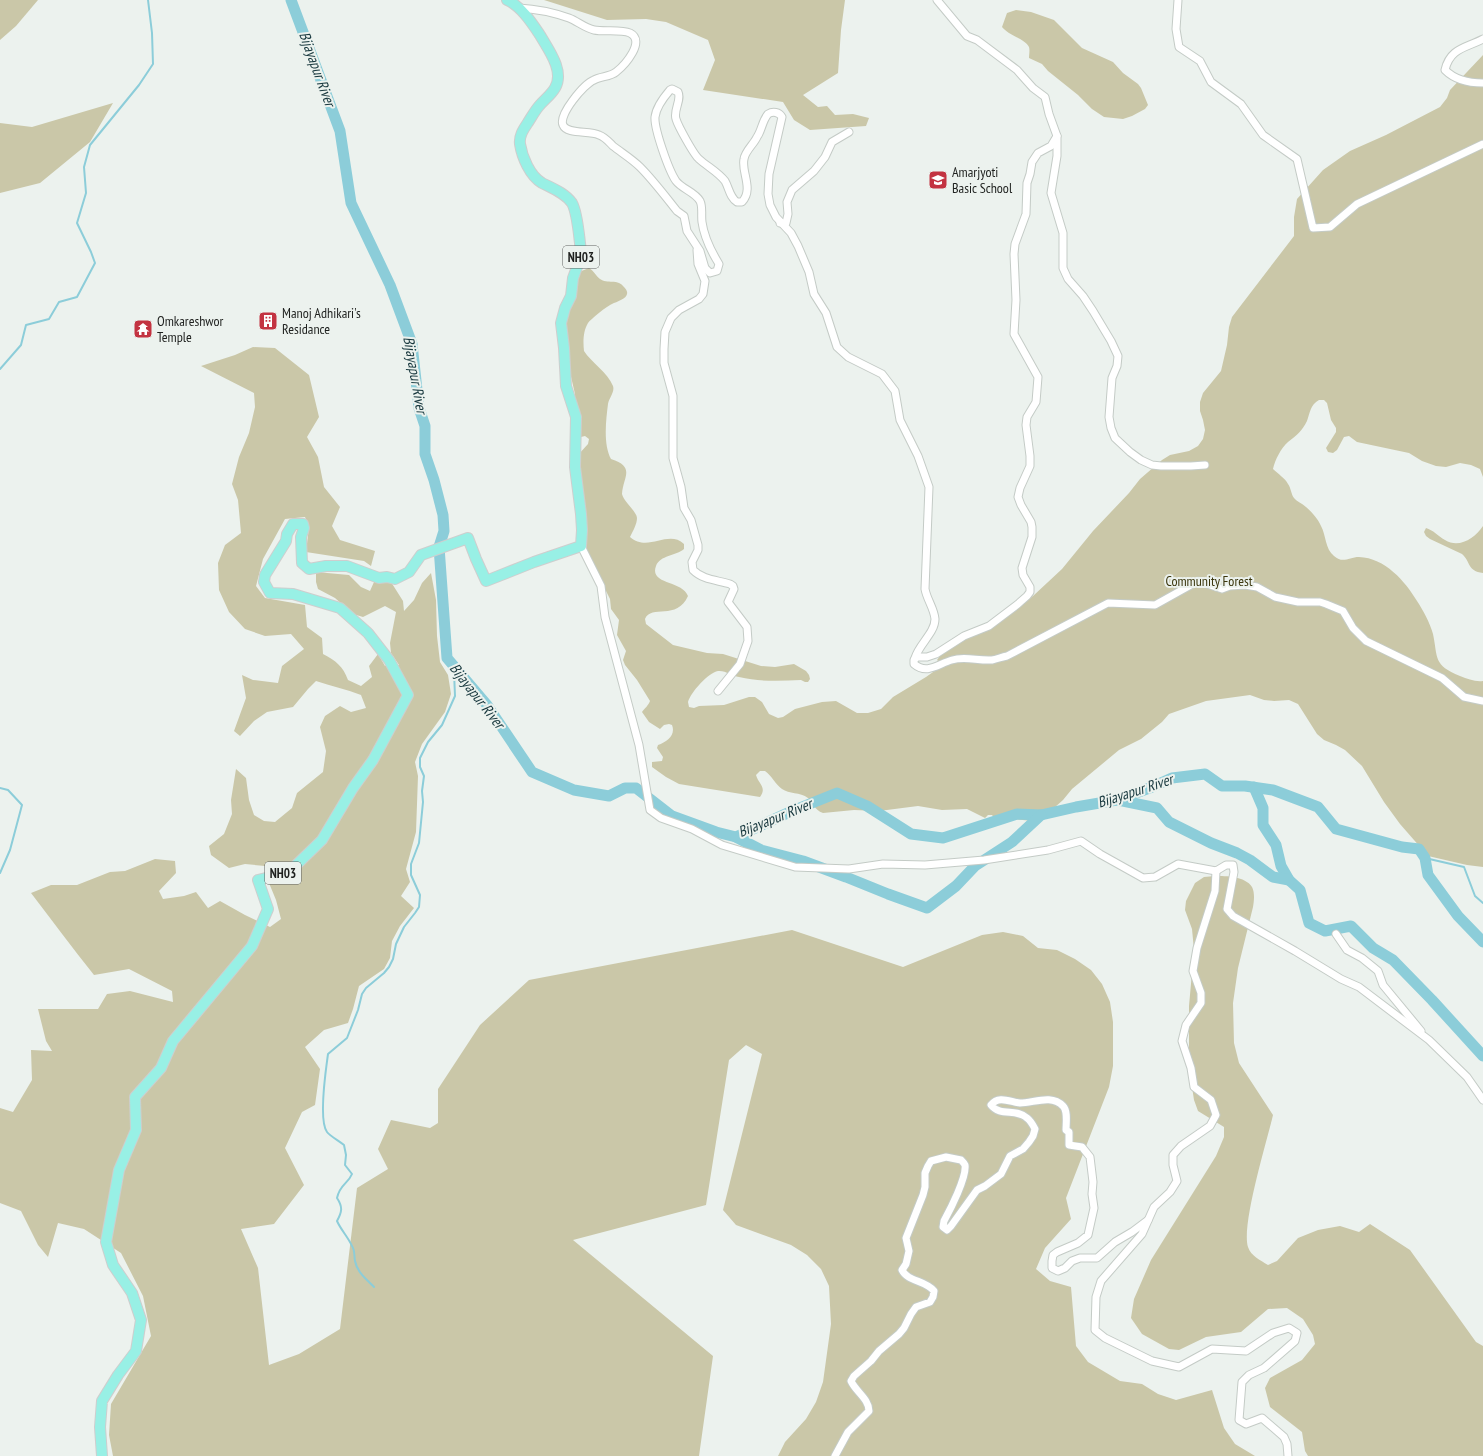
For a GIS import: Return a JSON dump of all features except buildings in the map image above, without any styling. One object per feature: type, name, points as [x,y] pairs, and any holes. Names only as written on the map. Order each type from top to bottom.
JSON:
[{"type":"main road","name":"NH03","points":[[102,1456],[100,1427],[102,1402],[118,1375],[136,1351],[141,1320],[132,1293],[113,1265],[106,1242],[119,1170],[136,1130],[135,1097],[161,1068],[173,1041],[252,946],[268,909],[258,880],[291,870],[322,840],[353,788],[373,760],[408,694],[390,660],[368,633],[340,608],[293,594],[270,593],[264,582],[265,575],[286,541],[287,534],[293,524],[297,523],[303,524],[304,528],[301,536],[302,563],[309,569],[326,566],[347,566],[379,578],[387,577],[395,579],[409,572],[421,555],[426,552],[464,538],[468,538],[486,581],[534,562],[581,546],[581,514],[575,467],[576,417],[566,386],[561,323],[565,308],[571,296],[573,278],[581,256],[575,210],[572,203],[562,194],[536,178],[527,165],[521,149],[520,139],[539,105],[555,88],[558,70],[551,54],[535,28],[519,8],[507,0]]},
{"type":"street","points":[[937,0],[968,36],[977,40],[1017,70],[1033,88],[1045,97],[1057,136],[1057,156],[1051,193],[1063,233],[1063,268],[1068,279],[1083,296],[1093,311],[1118,356],[1118,361],[1112,378],[1109,416],[1113,433],[1118,442],[1142,460],[1152,464],[1161,466],[1191,466],[1205,464]]},
{"type":"street","points":[[1178,0],[1176,29],[1179,47],[1200,61],[1211,82],[1242,104],[1263,135],[1297,159],[1313,228],[1330,228],[1357,204],[1483,144]]},
{"type":"street","points":[[519,8],[537,9],[568,18],[591,29],[627,32],[633,35],[636,45],[631,56],[616,73],[593,80],[586,85],[578,93],[565,114],[562,119],[562,124],[570,131],[599,134],[636,163],[677,211],[684,216],[688,231],[700,251],[705,268],[710,273],[715,273],[719,269],[719,264],[703,230],[701,204],[699,200],[676,182],[669,167],[657,129],[655,121],[656,112],[667,93],[672,89],[680,94],[675,111],[676,120],[695,155],[726,182],[732,198],[737,202],[742,202],[746,196],[747,177],[743,160],[744,156],[758,136],[768,114],[773,112],[781,115],[782,120],[769,174],[768,186],[770,205],[780,223],[791,233],[798,246],[809,272],[814,294],[826,313],[837,347],[848,356],[882,374],[895,391],[900,420],[918,456],[927,479],[929,495],[925,589],[926,597],[931,606],[935,621],[934,626],[917,652],[914,664],[918,667],[928,669],[952,660],[967,658],[991,660],[1008,656],[1108,603],[1156,605],[1198,581],[1222,589],[1245,585],[1257,588],[1275,597],[1298,602],[1320,602],[1343,611],[1353,628],[1366,641],[1442,678],[1464,697],[1483,701]]},
{"type":"street","points":[[1483,39],[1460,48],[1448,60],[1445,70],[1451,76],[1470,83],[1483,83]]},
{"type":"street","points":[[780,223],[786,223],[788,214],[786,202],[792,190],[814,171],[825,157],[832,142],[848,132]]},
{"type":"street","points":[[915,658],[932,656],[964,636],[983,629],[1012,609],[1030,592],[1030,587],[1023,575],[1022,568],[1032,537],[1032,527],[1031,522],[1018,497],[1020,488],[1030,466],[1026,425],[1028,417],[1036,402],[1038,377],[1014,334],[1016,300],[1014,254],[1015,244],[1026,214],[1027,183],[1032,162],[1038,153],[1051,146],[1057,136]]},
{"type":"street","points":[[695,241],[698,264],[705,281],[705,287],[699,299],[674,314],[667,325],[665,332],[664,363],[673,396],[674,458],[684,508],[691,520],[698,544],[698,550],[692,562],[693,570],[708,579],[733,586],[734,589],[728,602],[747,627],[748,641],[740,664],[718,691]]},
{"type":"street","points":[[581,546],[601,586],[605,617],[639,745],[650,810],[661,818],[692,829],[722,845],[795,868],[849,869],[883,864],[925,865],[994,860],[1048,850],[1081,841],[1100,854],[1143,878],[1155,877],[1178,864],[1216,871],[1226,865],[1233,864],[1234,872],[1227,909],[1233,916],[1295,951],[1340,979],[1359,987],[1428,1040],[1467,1077],[1483,1100]]},
{"type":"street","points":[[1216,871],[1215,891],[1197,948],[1193,971],[1201,993],[1201,1003],[1186,1025],[1182,1041],[1191,1068],[1194,1087],[1211,1100],[1216,1115],[1210,1126],[1181,1146],[1173,1155],[1173,1165],[1177,1181],[1170,1192],[1154,1207],[1142,1234],[1101,1281],[1096,1297],[1095,1330],[1105,1338],[1152,1361],[1179,1367],[1212,1349],[1246,1351],[1273,1333],[1289,1328],[1297,1333],[1295,1341],[1264,1368],[1249,1375],[1242,1382],[1240,1401],[1239,1420],[1246,1424],[1262,1418],[1284,1437],[1288,1456]]},
{"type":"street","points":[[1336,934],[1347,950],[1362,958],[1378,971],[1383,985],[1428,1040]]},
{"type":"street","points":[[835,1456],[848,1432],[869,1411],[867,1401],[851,1382],[854,1376],[879,1351],[899,1334],[916,1307],[930,1302],[933,1297],[934,1291],[929,1286],[908,1277],[902,1270],[906,1264],[909,1251],[906,1238],[923,1195],[925,1187],[925,1173],[928,1166],[931,1162],[946,1157],[961,1160],[965,1164],[964,1174],[959,1188],[944,1221],[943,1227],[947,1230],[977,1190],[998,1176],[1006,1166],[1010,1156],[1023,1149],[1033,1136],[1035,1129],[1027,1118],[1019,1113],[998,1110],[991,1104],[993,1102],[1000,1099],[1018,1103],[1051,1100],[1062,1104],[1065,1108],[1066,1130],[1069,1132],[1069,1145],[1082,1147],[1090,1157],[1094,1208],[1088,1235],[1078,1243],[1063,1249],[1054,1255],[1052,1268],[1058,1271],[1065,1268],[1072,1261],[1080,1258],[1097,1258],[1115,1242],[1148,1220]]},
{"type":"green space","points":[[0,0],[38,0],[16,26],[0,40]]},
{"type":"green space","points":[[544,0],[845,0],[838,73],[803,95],[818,107],[827,106],[835,115],[853,114],[869,118],[866,126],[810,130],[794,120],[783,102],[703,90],[715,60],[708,40],[666,22],[646,19],[607,20]]},
{"type":"green space","points":[[1016,10],[1031,12],[1054,20],[1082,48],[1113,62],[1123,73],[1138,84],[1148,105],[1145,109],[1123,119],[1104,117],[1092,109],[1042,64],[1029,58],[1029,47],[1027,44],[1002,27],[1007,13]]},
{"type":"green space","name":"Community Forest","points":[[1483,55],[1483,477],[1480,469],[1471,465],[1460,463],[1446,467],[1436,466],[1422,461],[1409,453],[1357,442],[1349,436],[1344,437],[1337,450],[1333,453],[1328,452],[1326,448],[1336,432],[1336,428],[1331,420],[1327,403],[1324,400],[1319,400],[1314,404],[1307,421],[1299,433],[1283,447],[1273,469],[1287,482],[1294,498],[1303,504],[1317,518],[1331,553],[1340,560],[1355,557],[1368,558],[1386,566],[1407,586],[1424,612],[1433,634],[1438,660],[1441,664],[1451,672],[1460,676],[1474,681],[1483,681],[1483,867],[1428,856],[1400,824],[1384,802],[1362,766],[1345,750],[1324,740],[1317,734],[1298,704],[1289,700],[1264,700],[1250,695],[1206,701],[1169,714],[1162,722],[1141,739],[1119,750],[1072,789],[1063,800],[1045,816],[1032,821],[1014,819],[998,823],[992,815],[988,815],[985,818],[967,809],[942,810],[918,806],[879,811],[854,810],[823,813],[818,810],[805,796],[782,789],[765,771],[760,771],[756,775],[763,788],[760,797],[679,784],[652,767],[652,762],[662,761],[663,757],[657,748],[658,745],[665,742],[672,735],[672,725],[664,725],[660,729],[649,722],[642,712],[650,701],[637,680],[625,665],[623,660],[626,651],[617,635],[619,620],[611,609],[610,599],[585,549],[578,455],[588,444],[589,439],[585,436],[581,437],[574,404],[575,394],[569,368],[565,329],[566,319],[579,272],[589,268],[603,280],[621,284],[627,293],[624,298],[607,307],[588,323],[584,333],[584,351],[611,381],[613,386],[608,404],[606,439],[608,453],[611,459],[619,462],[626,469],[626,478],[622,494],[637,518],[636,525],[630,537],[644,543],[671,539],[678,540],[684,544],[684,549],[658,562],[655,572],[661,580],[679,587],[685,591],[688,596],[683,604],[677,608],[648,615],[645,619],[646,624],[673,645],[707,653],[723,654],[761,666],[775,667],[794,664],[806,671],[810,679],[808,682],[805,682],[801,680],[777,681],[747,679],[734,676],[723,671],[718,671],[710,675],[696,688],[688,702],[689,707],[694,708],[699,706],[724,705],[749,697],[755,697],[762,702],[769,714],[778,718],[783,717],[795,709],[822,702],[836,701],[857,713],[868,713],[881,709],[893,697],[943,665],[937,660],[943,652],[975,634],[985,631],[1033,596],[1062,569],[1093,531],[1129,493],[1140,479],[1170,455],[1189,451],[1198,446],[1203,439],[1205,430],[1200,411],[1200,402],[1203,393],[1221,371],[1232,317],[1294,236],[1294,217],[1297,199],[1323,170],[1350,151],[1386,135],[1440,107],[1447,98],[1450,90]]},
{"type":"green space","points":[[113,103],[90,142],[40,183],[0,193],[0,123],[32,127]]},
{"type":"green space","points":[[253,347],[275,348],[309,375],[319,417],[307,437],[318,457],[324,487],[340,507],[332,526],[340,540],[375,551],[371,566],[364,561],[306,552],[309,527],[305,517],[285,519],[263,559],[256,586],[265,598],[305,605],[307,627],[322,638],[323,654],[338,664],[344,671],[348,680],[361,686],[372,677],[369,666],[378,654],[385,666],[399,665],[391,653],[390,643],[396,612],[385,606],[363,617],[353,614],[335,598],[318,589],[316,572],[349,575],[361,587],[370,591],[374,582],[391,582],[403,601],[404,611],[414,600],[422,583],[431,573],[436,600],[437,636],[440,662],[448,675],[451,694],[445,712],[422,744],[415,762],[418,776],[416,832],[406,869],[410,882],[401,896],[414,908],[400,926],[392,941],[390,958],[384,969],[359,986],[348,1023],[324,1030],[305,1047],[320,1069],[315,1105],[302,1112],[285,1148],[304,1185],[274,1224],[241,1229],[258,1268],[269,1365],[299,1354],[340,1329],[357,1188],[388,1169],[378,1149],[391,1120],[430,1128],[438,1123],[438,1089],[480,1025],[529,980],[792,930],[903,967],[982,935],[1003,932],[1023,936],[1038,948],[1057,950],[1075,959],[1091,970],[1102,984],[1110,1002],[1113,1022],[1113,1066],[1109,1087],[1066,1198],[1071,1219],[1045,1248],[1036,1269],[1050,1281],[1071,1287],[1076,1346],[1088,1362],[1120,1381],[1142,1384],[1158,1394],[1176,1400],[1212,1390],[1224,1428],[1235,1444],[1255,1456],[778,1456],[785,1442],[806,1419],[816,1402],[823,1382],[831,1324],[829,1286],[821,1269],[807,1255],[791,1245],[736,1225],[723,1210],[762,1054],[746,1045],[729,1060],[706,1205],[573,1240],[713,1356],[699,1456],[113,1456],[109,1435],[111,1404],[151,1336],[143,1296],[121,1253],[84,1229],[58,1223],[48,1257],[38,1245],[21,1211],[0,1203],[0,1108],[13,1112],[32,1080],[31,1050],[52,1051],[46,1041],[38,1009],[98,1009],[107,994],[130,991],[173,1002],[172,991],[129,969],[94,975],[31,893],[51,885],[77,885],[110,872],[125,871],[155,859],[175,861],[176,873],[159,891],[163,899],[184,896],[196,892],[208,908],[220,901],[270,927],[281,919],[276,900],[269,883],[286,884],[285,863],[265,866],[245,864],[229,868],[211,855],[209,846],[224,834],[232,814],[231,800],[236,769],[246,778],[249,800],[254,815],[264,821],[275,822],[292,808],[297,793],[323,772],[326,751],[320,727],[325,716],[340,706],[351,712],[366,708],[361,695],[316,681],[293,707],[267,712],[254,721],[240,736],[234,731],[246,698],[242,675],[253,680],[278,683],[282,666],[304,649],[291,634],[265,636],[245,629],[229,612],[219,590],[218,563],[225,545],[241,533],[238,500],[232,484],[239,457],[249,433],[255,407],[254,393],[201,366],[235,355]]},
{"type":"green space","points":[[1483,526],[1483,573],[1474,570],[1462,554],[1430,539],[1424,532],[1426,528],[1445,540],[1461,543],[1476,535]]},
{"type":"green space","points":[[1204,877],[1235,877],[1245,881],[1252,887],[1254,894],[1253,907],[1238,968],[1233,1003],[1234,1043],[1239,1063],[1273,1115],[1251,1202],[1247,1236],[1249,1250],[1256,1258],[1268,1265],[1277,1261],[1298,1238],[1318,1230],[1340,1226],[1359,1232],[1370,1224],[1410,1250],[1476,1342],[1483,1346],[1483,1456],[1308,1456],[1305,1451],[1302,1432],[1270,1407],[1265,1388],[1270,1378],[1302,1360],[1315,1344],[1313,1335],[1303,1319],[1287,1308],[1268,1309],[1241,1332],[1206,1337],[1179,1350],[1169,1349],[1142,1334],[1131,1318],[1134,1299],[1151,1260],[1216,1156],[1224,1137],[1224,1127],[1198,1111],[1194,1100],[1189,1067],[1189,1006],[1194,950],[1192,929],[1185,910],[1186,901],[1195,883]]},
{"type":"waterway","points":[[0,369],[21,345],[26,325],[49,319],[59,302],[77,297],[95,263],[77,223],[86,193],[84,167],[90,145],[139,85],[153,64],[152,33],[148,0]]},
{"type":"waterway","name":"Bijayapur River","points":[[291,0],[340,131],[351,203],[390,285],[412,344],[419,408],[425,426],[425,454],[434,480],[443,515],[444,531],[439,547],[447,658],[487,705],[532,772],[574,790],[609,796],[625,788],[636,788],[672,816],[716,832],[736,837],[792,811],[837,793],[867,806],[911,834],[943,838],[1017,814],[1041,815],[1117,800],[1172,778],[1205,774],[1222,786],[1245,786],[1273,790],[1318,807],[1336,829],[1402,847],[1419,849],[1425,858],[1428,875],[1458,916],[1483,942]]},
{"type":"waterway","points":[[374,1287],[358,1269],[353,1248],[337,1221],[341,1210],[337,1198],[338,1193],[352,1174],[345,1165],[346,1155],[344,1145],[328,1134],[324,1126],[323,1094],[328,1054],[347,1038],[358,1010],[362,994],[366,988],[389,967],[393,959],[396,944],[404,927],[419,907],[420,895],[411,875],[411,864],[419,843],[423,802],[422,791],[424,776],[420,767],[420,758],[428,742],[442,725],[455,696],[454,672],[447,658]]},
{"type":"waterway","points":[[1254,787],[1263,808],[1263,825],[1276,845],[1281,866],[1289,880],[1300,890],[1309,923],[1325,931],[1351,926],[1373,948],[1393,960],[1483,1056]]},
{"type":"waterway","points":[[0,788],[8,790],[22,805],[10,850],[0,873]]},
{"type":"waterway","points":[[1118,800],[1157,808],[1169,822],[1211,843],[1237,853],[1250,860],[1273,877],[1289,880]]},
{"type":"waterway","points":[[736,837],[761,850],[803,861],[927,908],[956,886],[975,866],[1012,842],[1041,815]]},
{"type":"waterway","points":[[1425,858],[1464,867],[1475,896],[1483,903]]},
{"type":"place","name":"Amarjyoti Basic School","points":[[938,180]]},
{"type":"place","name":"Manoj Adhikari's Residance","points":[[268,321]]},
{"type":"place","name":"Omkareshwor Temple","points":[[143,329]]}]
